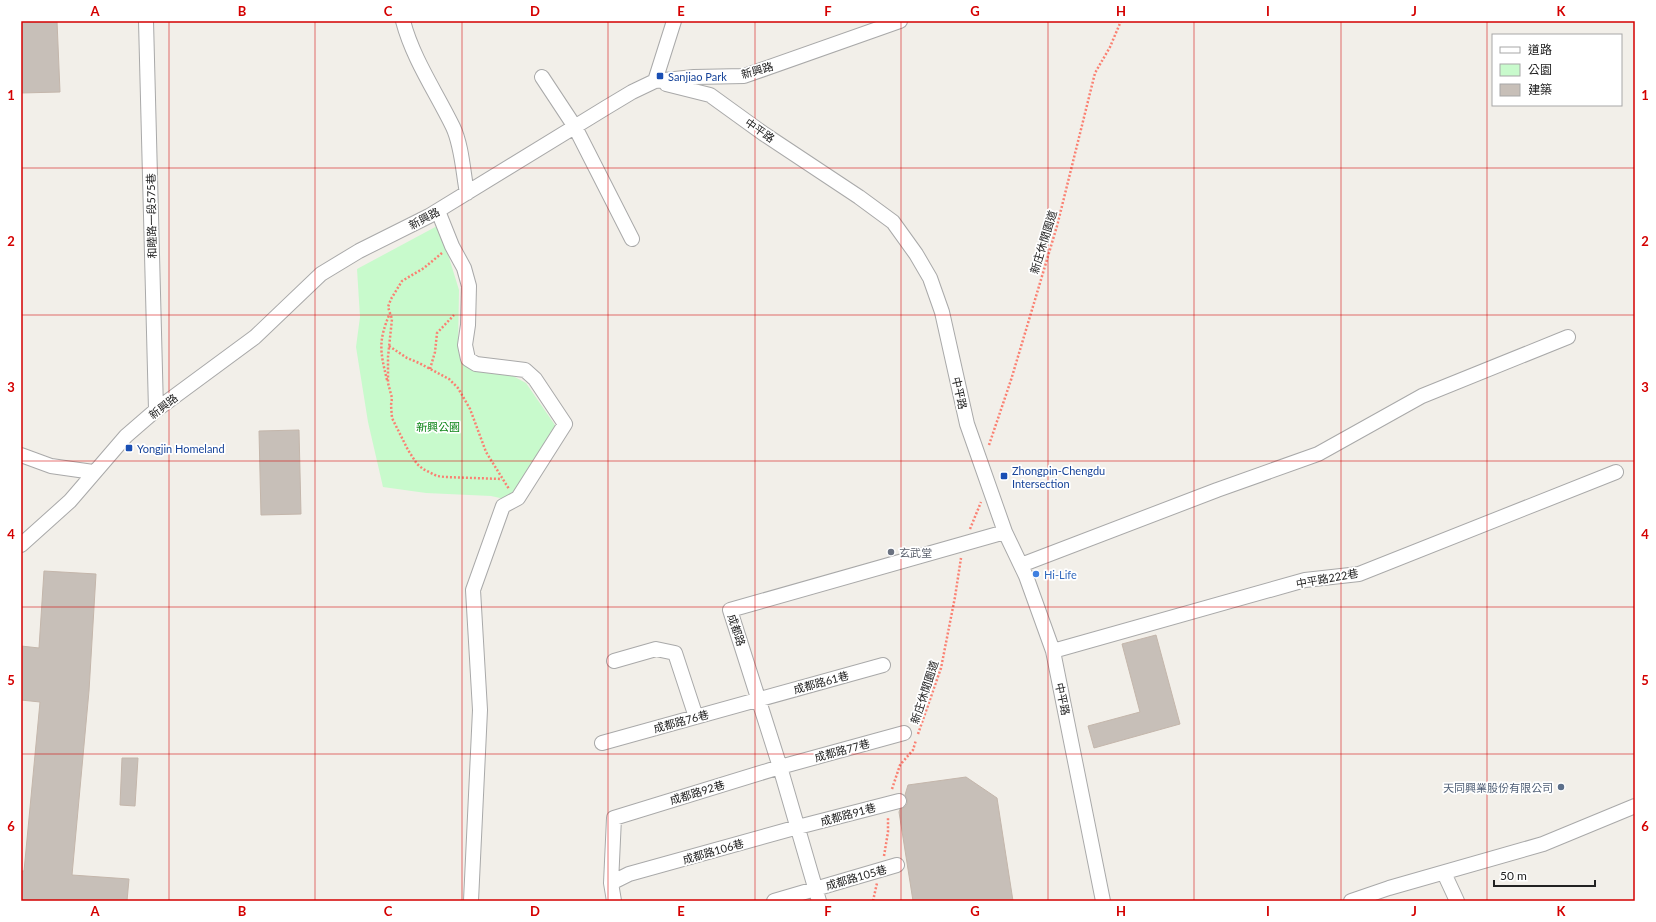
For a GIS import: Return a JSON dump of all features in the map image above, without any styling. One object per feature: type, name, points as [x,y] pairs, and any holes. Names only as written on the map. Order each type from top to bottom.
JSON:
[{"type":"street","name":"和睦路一段575巷","points":[[146,21],[156,410]]},
{"type":"street","points":[[403,21],[420,66],[453,128],[460,151],[467,193]]},
{"type":"street","points":[[655,81],[674,21]]},
{"type":"street","name":"新興路","points":[[21,545],[70,501],[93,472],[126,436],[156,410],[255,338],[321,274],[359,252],[438,211],[632,92],[655,81],[694,77],[744,76],[900,21]]},
{"type":"street","points":[[542,77],[575,127],[632,239]]},
{"type":"street","name":"中平路","points":[[655,81],[692,89],[710,95],[764,134],[852,192],[893,222],[916,254],[930,278],[942,312],[967,424],[982,470],[1005,532],[1026,576],[1053,651],[1103,901]]},
{"type":"street","points":[[438,211],[452,246],[464,268],[469,286],[469,304],[465,345],[468,359],[476,364],[525,370],[536,379],[565,424],[518,498],[503,506],[473,590],[480,710],[471,901]]},
{"type":"street","points":[[1021,565],[1217,490],[1318,454],[1422,396],[1568,337]]},
{"type":"street","points":[[21,455],[51,466],[93,472]]},
{"type":"street","name":"中平路222巷","points":[[1053,651],[1305,580],[1359,574],[1616,472]]},
{"type":"street","name":"成都路","points":[[817,895],[759,698],[730,610],[1005,532]]},
{"type":"street","points":[[614,661],[656,649],[675,653],[696,717]]},
{"type":"street","name":"成都路61巷","points":[[759,698],[883,665]]},
{"type":"street","name":"成都路76巷","points":[[602,743],[759,698]]},
{"type":"street","name":"成都路77巷","points":[[780,767],[904,733]]},
{"type":"street","name":"成都路92巷","points":[[611,883],[614,818],[780,767]]},
{"type":"street","name":"成都路91巷","points":[[798,827],[894,803]]},
{"type":"street","points":[[1351,901],[1543,844],[1635,806]]},
{"type":"street","name":"成都路106巷","points":[[611,883],[629,874],[798,827]]},
{"type":"street","name":"成都路105巷","points":[[774,901],[817,895],[879,870],[897,865]]},
{"type":"street","points":[[1444,873],[1457,901]]},
{"type":"street","points":[[611,883],[614,901]]},
{"type":"path","name":"新庄休閒園道","points":[[982,470],[1058,226],[1095,73],[1110,47],[1121,21]]},
{"type":"path","points":[[388,383],[389,346],[392,319],[388,307],[391,299],[402,281],[424,268],[452,246]]},
{"type":"path","points":[[430,369],[436,352],[437,333],[461,308],[469,304]]},
{"type":"path","points":[[390,313],[381,338],[381,346],[382,358],[392,398],[392,418],[408,450],[417,464],[423,469],[437,476],[502,479]]},
{"type":"path","points":[[389,346],[407,358],[419,362],[449,379],[458,388],[470,409],[486,452],[502,479],[518,498]]},
{"type":"path","name":"新庄休閒園道","points":[[873,901],[879,870],[886,849],[900,765],[913,750],[941,668],[956,597],[964,544],[988,485]]},
{"type":"green space","name":"新興公園","points":[[439,225],[459,290],[458,349],[470,367],[488,373],[504,371],[526,383],[557,428],[509,500],[491,496],[426,493],[383,487],[368,422],[356,347],[360,317],[357,269]]},
{"type":"building","points":[[21,21],[57,21],[60,92],[21,93]]},
{"type":"building","points":[[299,430],[301,514],[261,515],[259,431]]},
{"type":"building","points":[[44,571],[96,574],[89,691],[72,875],[129,879],[127,901],[21,901],[21,871],[24,871],[40,702],[21,700],[21,646],[39,648]]},
{"type":"building","points":[[1156,635],[1180,724],[1094,748],[1088,726],[1140,712],[1122,644]]},
{"type":"building","points":[[122,758],[138,758],[135,806],[120,805]]},
{"type":"building","points":[[966,777],[997,798],[1013,901],[913,901],[899,812],[900,809],[905,807],[907,804],[905,795],[908,785]]},
{"type":"place","name":"Sanjiao Park","points":[[660,76]]},
{"type":"place","name":"Yongjin Homeland","points":[[129,448]]},
{"type":"place","name":"Zhongpin-Chengdu Intersection","points":[[1004,476]]},
{"type":"place","name":"玄武堂","points":[[891,552]]},
{"type":"place","name":"Hi-Life","points":[[1036,574]]},
{"type":"place","name":"天同興業股份有限公司","points":[[1561,787]]}]
